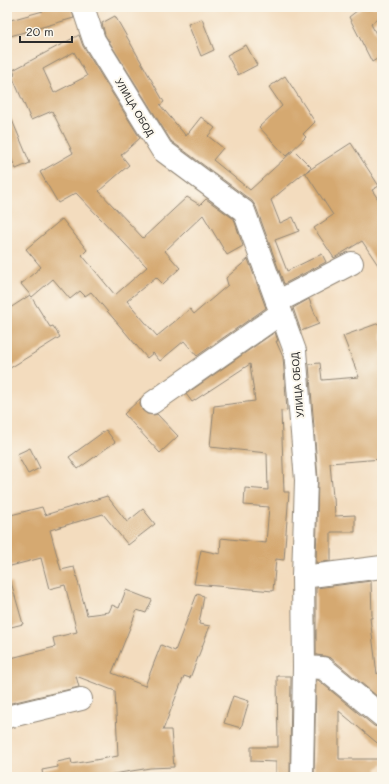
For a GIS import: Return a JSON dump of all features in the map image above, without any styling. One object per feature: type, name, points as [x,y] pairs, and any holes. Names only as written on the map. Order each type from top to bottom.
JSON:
[{"type":"street","name":"УЛИЦА ОБОД","points":[[83,7],[94,40],[162,150],[244,211],[295,351],[306,480],[303,577],[304,667],[302,777]]},
{"type":"street","points":[[152,403],[279,308],[352,263]]},
{"type":"street","points":[[303,577],[382,568]]},
{"type":"street","points":[[304,667],[323,668],[382,716]]},
{"type":"street","points":[[7,717],[81,699]]},
{"type":"building","points":[[41,7],[71,7],[74,18],[7,37],[7,21],[43,11]]},
{"type":"building","points":[[362,7],[382,7],[382,15],[371,24],[382,46],[382,56],[372,62],[349,17]]},
{"type":"building","points":[[115,16],[164,102],[160,105],[186,136],[201,117],[215,128],[208,136],[223,148],[213,160],[250,190],[294,150],[311,167],[306,172],[351,143],[379,186],[372,190],[382,205],[382,271],[362,241],[334,258],[314,228],[333,215],[305,172],[271,200],[280,223],[293,217],[299,231],[275,240],[287,271],[322,254],[326,262],[284,284],[256,207],[252,201],[171,141],[105,35],[102,23]]},
{"type":"building","points":[[202,19],[214,50],[201,56],[188,24]]},
{"type":"building","points":[[79,35],[83,46],[140,138],[121,155],[129,165],[99,191],[143,238],[187,197],[200,205],[206,199],[234,219],[243,246],[227,255],[203,215],[165,251],[180,268],[163,284],[156,277],[127,301],[157,336],[190,309],[194,314],[228,285],[226,278],[248,259],[266,308],[197,356],[184,341],[160,361],[153,353],[147,358],[91,292],[85,296],[80,291],[70,299],[53,279],[32,297],[21,284],[41,267],[26,249],[62,219],[87,250],[82,255],[115,295],[147,267],[76,193],[58,203],[40,172],[73,153],[52,111],[31,120],[12,76],[15,75],[13,70]],"holes":[[[74,52],[87,76],[54,93],[43,69]]]},
{"type":"building","points":[[246,45],[257,65],[238,75],[227,55]]},
{"type":"building","points":[[285,76],[315,122],[303,134],[306,137],[286,156],[259,127],[282,106],[269,87]]},
{"type":"building","points":[[7,108],[30,163],[16,169],[7,149]]},
{"type":"building","points":[[30,295],[50,327],[53,326],[60,337],[7,370],[7,310]]},
{"type":"building","points":[[309,299],[319,324],[301,331],[293,308]]},
{"type":"building","points":[[382,322],[382,459],[330,463],[335,516],[355,515],[355,532],[331,532],[331,561],[316,563],[318,479],[309,364],[320,363],[322,380],[359,377],[343,336]]},
{"type":"building","points":[[275,332],[278,341],[276,341],[283,357],[287,410],[281,411],[284,492],[289,492],[284,560],[276,559],[273,591],[194,584],[201,550],[220,554],[221,538],[266,543],[269,507],[244,505],[245,488],[268,490],[267,453],[210,447],[214,406],[255,401],[250,364],[192,402],[186,394]]},
{"type":"building","points":[[141,398],[140,404],[142,410],[147,414],[157,414],[178,436],[160,453],[124,414]]},
{"type":"building","points":[[106,430],[115,442],[78,469],[69,457]]},
{"type":"building","points":[[30,448],[40,468],[28,474],[17,454]]},
{"type":"building","points":[[107,496],[127,522],[143,509],[155,524],[128,545],[103,514],[50,530],[61,570],[74,567],[87,615],[109,612],[112,605],[119,608],[126,590],[152,600],[146,613],[137,610],[112,673],[145,686],[161,645],[175,651],[197,594],[204,596],[199,624],[210,626],[190,678],[184,676],[163,730],[171,730],[174,767],[150,768],[95,777],[43,777],[42,770],[58,767],[57,762],[71,759],[72,764],[118,756],[115,691],[76,676],[79,687],[7,704],[7,659],[55,647],[53,638],[77,632],[65,585],[49,589],[41,558],[7,567],[7,516],[42,507],[45,515]]},
{"type":"building","points":[[371,581],[372,618],[370,618],[377,674],[382,670],[382,693],[378,697],[331,658],[316,655],[316,588]]},
{"type":"building","points":[[11,582],[23,624],[7,628],[7,583]]},
{"type":"building","points":[[277,676],[291,676],[290,777],[276,777],[276,762],[251,761],[251,747],[278,747]]},
{"type":"building","points":[[316,680],[318,680],[374,726],[382,728],[382,747],[339,711],[339,759],[382,759],[382,765],[376,769],[382,777],[314,777]]},
{"type":"building","points":[[233,696],[249,701],[241,728],[224,723]]}]
